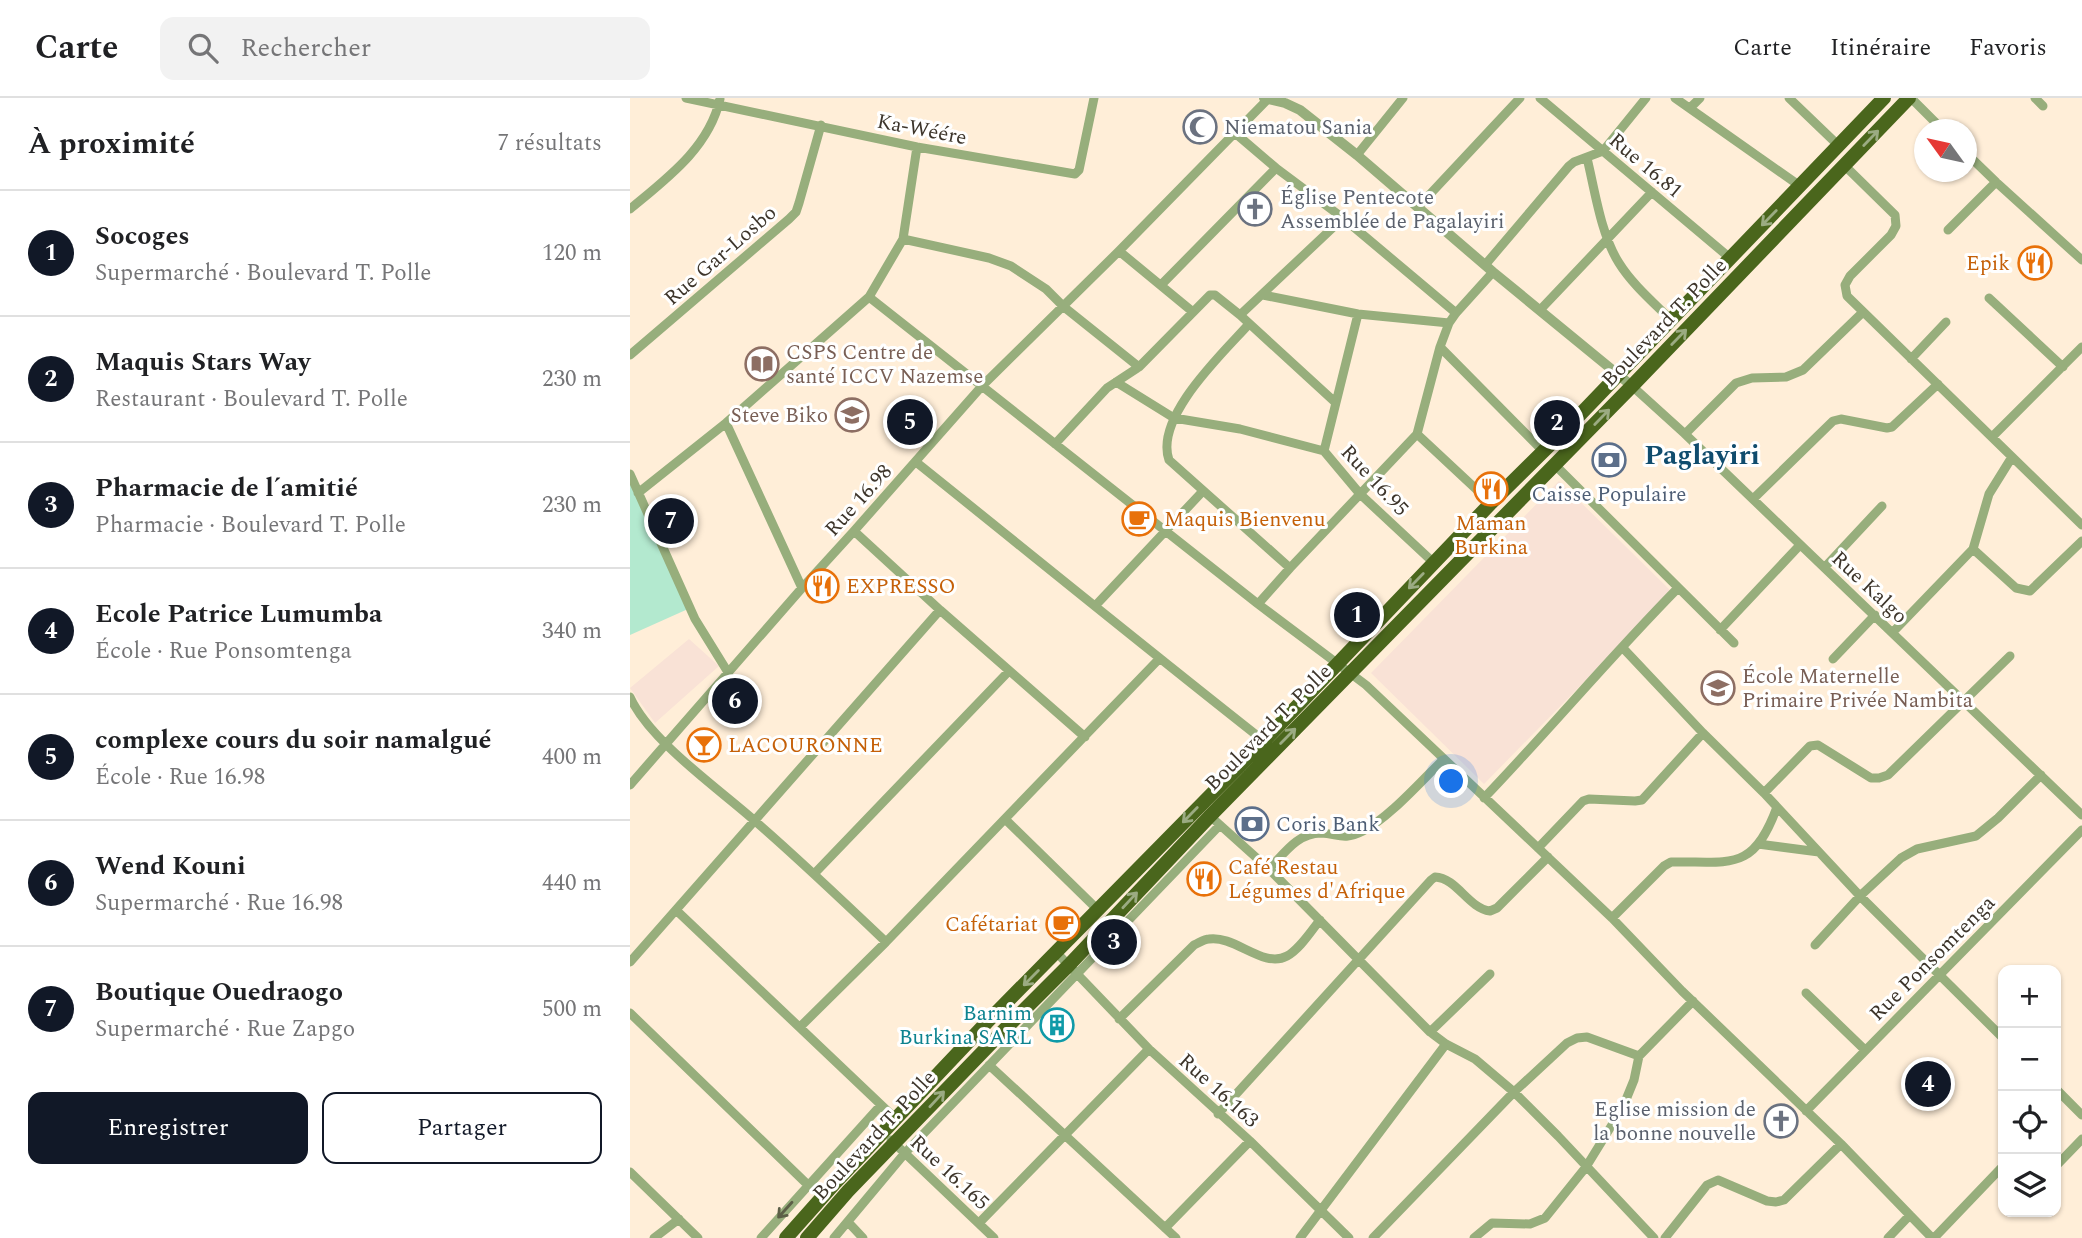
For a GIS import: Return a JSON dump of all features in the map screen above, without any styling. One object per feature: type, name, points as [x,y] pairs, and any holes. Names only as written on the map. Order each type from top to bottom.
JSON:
[{"type":"highway","name":"Boulevard T. Polle","points":[[786,1238],[980,1030],[1264,741],[1884,98]]},
{"type":"highway","name":"Boulevard T. Polle","points":[[807,1238],[894,1143],[1073,970],[1215,821],[1350,673],[1910,98]]},
{"type":"street","name":"Ka-Wéére","points":[[686,98],[720,101],[917,146],[1075,174],[1079,170],[1094,98]]},
{"type":"street","points":[[1267,98],[1300,110],[1632,386]]},
{"type":"street","name":"Rue 16.98","points":[[630,785],[982,386],[1235,134],[1267,98]]},
{"type":"street","points":[[1357,155],[1403,98]]},
{"type":"street","points":[[1418,207],[1520,98]]},
{"type":"street","name":"Rue 16.81","points":[[1540,98],[1730,258]]},
{"type":"street","points":[[1258,604],[1417,434],[1449,323],[1569,166],[1603,151],[1646,98]]},
{"type":"street","points":[[1675,98],[1800,186]]},
{"type":"street","points":[[1690,108],[1700,98]]},
{"type":"street","points":[[1789,98],[1839,146]]},
{"type":"street","points":[[1910,98],[1932,119]]},
{"type":"street","points":[[2035,98],[2043,106]]},
{"type":"street","points":[[630,209],[681,165],[694,150],[703,139],[720,101]]},
{"type":"street","name":"Rue Gar-Losbo","points":[[630,355],[796,212],[821,125]]},
{"type":"street","points":[[1235,134],[1343,218],[1456,313]]},
{"type":"street","points":[[638,493],[726,423],[869,297],[903,239],[917,146]]},
{"type":"street","points":[[1587,158],[1607,240],[1615,256],[1626,272],[1671,320]]},
{"type":"street","points":[[1977,164],[2082,260]]},
{"type":"street","points":[[1844,165],[1895,215],[1896,226],[1891,235],[1850,276],[1846,285],[1847,296],[2082,525]]},
{"type":"street","points":[[1161,285],[1276,168]]},
{"type":"street","points":[[1948,230],[1996,182]]},
{"type":"street","points":[[1540,310],[1652,192]]},
{"type":"street","points":[[1240,315],[1343,218]]},
{"type":"street","points":[[903,239],[989,258],[1011,266],[1046,289],[1139,368]]},
{"type":"street","points":[[1119,251],[1193,312]]},
{"type":"street","points":[[1055,444],[1107,388],[1139,368],[1210,295],[1215,295],[1240,315],[1336,403]]},
{"type":"street","points":[[1264,295],[1358,314],[1449,323]]},
{"type":"street","points":[[869,297],[1376,694],[1612,918],[1933,1238],[1998,1172]]},
{"type":"street","points":[[1989,298],[2063,367]]},
{"type":"street","points":[[1685,434],[1736,383],[1752,378],[1786,377],[1803,370],[1863,312]]},
{"type":"street","points":[[1324,451],[1358,314]]},
{"type":"street","points":[[1911,359],[1946,322]]},
{"type":"street","points":[[1249,324],[1193,387],[1174,418],[1167,446],[1169,460],[1290,568]]},
{"type":"street","points":[[1440,347],[1544,452]]},
{"type":"street","points":[[1992,437],[2082,347]]},
{"type":"street","points":[[1116,382],[1174,418]]},
{"type":"street","points":[[1753,499],[1833,421],[1841,419],[1892,427],[1938,384]]},
{"type":"street","name":"Rue Kalgo","points":[[1632,386],[1825,567],[2082,815]]},
{"type":"street","name":"Rue 16.95","points":[[1174,418],[1240,429],[1324,451],[1360,494],[1434,563]]},
{"type":"street","points":[[726,423],[802,588]]},
{"type":"street","points":[[1417,434],[1491,503]]},
{"type":"street","points":[[1893,632],[1973,549],[1989,494],[2012,457]]},
{"type":"street","points":[[916,463],[1264,741]]},
{"type":"street","points":[[1555,465],[1734,643]]},
{"type":"street","points":[[630,474],[695,620],[729,674]]},
{"type":"street","points":[[1096,605],[1203,491]]},
{"type":"street","points":[[1825,567],[1882,506]]},
{"type":"street","points":[[855,531],[1084,737]]},
{"type":"street","points":[[1973,549],[2016,588],[2030,591],[2082,541]]},
{"type":"street","points":[[1720,630],[1800,545]]},
{"type":"street","points":[[1484,798],[1678,588]]},
{"type":"street","points":[[630,962],[940,610]]},
{"type":"street","points":[[1833,659],[1875,615]]},
{"type":"street","points":[[1622,647],[1860,896],[1998,1033]]},
{"type":"street","points":[[1764,793],[1814,744],[1871,778],[1888,775],[2010,656]]},
{"type":"street","points":[[800,1027],[886,942],[1159,659]]},
{"type":"street","points":[[814,874],[1009,671]]},
{"type":"street","points":[[630,697],[643,719],[667,745],[814,874],[886,942]]},
{"type":"street","points":[[1538,848],[1583,801],[1642,800],[1703,733]]},
{"type":"street","points":[[1269,869],[1298,839],[1320,833],[1338,837],[1353,835],[1366,829],[1444,759]]},
{"type":"street","points":[[1815,945],[1860,896],[1901,858],[1917,849],[1976,836],[2041,775]]},
{"type":"street","points":[[1612,918],[1671,862],[1723,863],[1740,859],[1750,853],[1766,833],[1777,807]]},
{"type":"street","points":[[1005,819],[1098,909]]},
{"type":"street","points":[[1215,821],[1269,869],[1430,1032],[1475,1059],[1514,1093],[1654,1238]]},
{"type":"street","name":"Rue Ponsomtenga","points":[[1807,1111],[2082,830]]},
{"type":"street","points":[[1758,844],[1819,852]]},
{"type":"street","points":[[1219,1114],[1434,877],[1445,879],[1479,908],[1490,911],[1497,908],[1548,857]]},
{"type":"street","points":[[676,910],[896,1119]]},
{"type":"street","points":[[1119,1019],[1194,945],[1207,939],[1220,939],[1269,959],[1279,959],[1289,956],[1320,920]]},
{"type":"street","name":"Rue 16.163","points":[[1056,952],[1149,1049],[1250,1141],[1349,1238]]},
{"type":"street","points":[[834,1238],[905,1153],[989,1065],[1073,970]]},
{"type":"street","points":[[1430,1032],[1490,974]]},
{"type":"street","points":[[1805,993],[1865,1050]]},
{"type":"street","points":[[1474,1238],[1492,1223],[1530,1224],[1545,1218],[1586,1167],[1626,1101],[1639,1056],[1693,1001]]},
{"type":"street","points":[[630,1013],[808,1185]]},
{"type":"street","points":[[1373,1238],[1514,1093],[1567,1043],[1587,1037],[1639,1056]]},
{"type":"street","points":[[1300,1238],[1446,1044]]},
{"type":"street","points":[[979,1223],[1149,1049]]},
{"type":"street","points":[[989,1065],[1176,1238]]},
{"type":"street","points":[[2058,1091],[2082,1115]]},
{"type":"street","points":[[761,1238],[881,1105]]},
{"type":"street","name":"Rue 16.165","points":[[883,1132],[994,1238]]},
{"type":"street","points":[[2061,1161],[2082,1139]]},
{"type":"street","points":[[1165,1228],[1250,1141]]},
{"type":"street","points":[[1665,1238],[1713,1181],[1724,1181],[1767,1201],[1784,1200],[1841,1144]]},
{"type":"street","points":[[630,1172],[698,1238]]},
{"type":"street","points":[[1888,1238],[1910,1215]]},
{"type":"street","points":[[654,1238],[679,1219]]},
{"type":"street","points":[[848,1222],[863,1238]]},
{"type":"shaded area","points":[[1559,481],[1672,592],[1484,784],[1371,673]]},
{"type":"shaded area","points":[[689,639],[719,666],[655,723],[630,688]]},
{"type":"green space","points":[[630,474],[688,609],[630,635]]},
{"type":"place","name":"Niematou Sania","points":[[1200,127]]},
{"type":"place","name":"Église Pentecote Assemblée de Pagalayiri","points":[[1255,209]]},
{"type":"place","name":"Epik","points":[[2035,263]]},
{"type":"place","name":"CSPS Centre de santé ICCV Nazemse","points":[[762,364]]},
{"type":"place","name":"Steve Biko","points":[[852,415]]},
{"type":"place","name":"complexe cours du soir namalgué","points":[[910,422]]},
{"type":"place","name":"Maquis Stars Way","points":[[1557,423]]},
{"type":"place","name":"Caisse Populaire","points":[[1609,460]]},
{"type":"place","name":"Maman Burkina","points":[[1491,489]]},
{"type":"place","name":"Maquis Bienvenu","points":[[1139,519]]},
{"type":"place","name":"Boutique Ouedraogo","points":[[671,521]]},
{"type":"place","name":"EXPRESSO","points":[[822,586]]},
{"type":"place","name":"Socoges","points":[[1357,615]]},
{"type":"place","name":"École Maternelle Primaire Privée Nambita","points":[[1718,688]]},
{"type":"place","name":"Wend Kouni","points":[[735,701]]},
{"type":"place","name":"LACOURONNE","points":[[704,745]]},
{"type":"place","name":"Coris Bank","points":[[1252,824]]},
{"type":"place","name":"Café Restau Légumes d'Afrique","points":[[1204,879]]},
{"type":"place","name":"Cafétariat","points":[[1063,924]]},
{"type":"place","name":"Pharmacie de l´amitié","points":[[1114,942]]},
{"type":"place","name":"Barnim Burkina SARL","points":[[1057,1025]]},
{"type":"place","name":"Ecole Patrice Lumumba","points":[[1928,1084]]},
{"type":"place","name":"Eglise mission de la bonne nouvelle","points":[[1781,1121]]},
{"type":"district","name":"Paglayiri","points":[[1702,454]]}]
